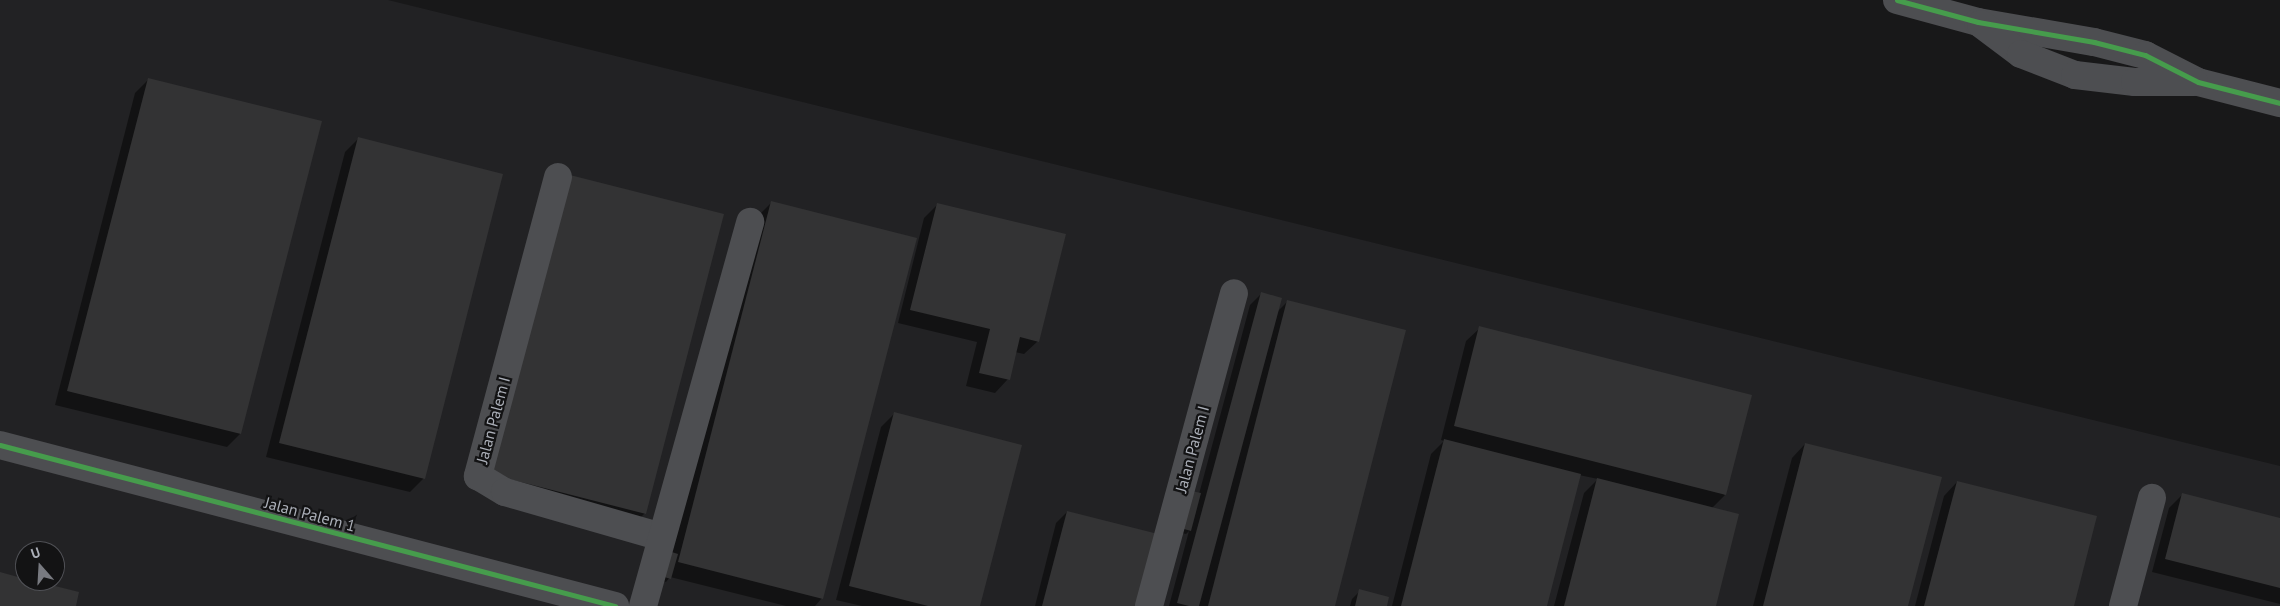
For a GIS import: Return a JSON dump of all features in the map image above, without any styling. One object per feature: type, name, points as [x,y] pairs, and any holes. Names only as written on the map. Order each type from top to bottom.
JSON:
[{"type":"street","points":[[1897,0],[1978,22],[2094,42],[2145,55],[2198,82],[2280,104]]},
{"type":"street","points":[[1978,22],[2021,54],[2075,76],[2135,82],[2198,82]]},
{"type":"street","name":"Jalan Palem I","points":[[558,177],[478,476],[505,492],[662,537]]},
{"type":"street","points":[[642,606],[750,222]]},
{"type":"street","name":"Jalan Palem I","points":[[1149,606],[1234,292]]},
{"type":"street","name":"Jalan Palem 1","points":[[0,446],[614,606]]},
{"type":"street","points":[[2123,606],[2152,498]]},
{"type":"shaded area","points":[[0,0],[388,0],[2280,466],[2280,606],[0,606]]},
{"type":"building","points":[[148,78],[322,121],[241,434],[67,391]]},
{"type":"building","points":[[358,137],[503,174],[425,479],[279,443]]},
{"type":"building","points":[[562,173],[724,214],[646,514],[485,473]]},
{"type":"building","points":[[771,201],[917,238],[823,599],[678,562]]},
{"type":"building","points":[[937,203],[1066,234],[1039,342],[1020,337],[1010,380],[979,373],[990,329],[910,310]]},
{"type":"building","points":[[1261,292],[1282,298],[1199,606],[1189,606],[1177,603]]},
{"type":"building","points":[[1287,300],[1406,330],[1335,606],[1208,606]]},
{"type":"building","points":[[1479,326],[1752,395],[1726,495],[1454,426]]},
{"type":"building","points":[[894,412],[1022,445],[980,606],[928,606],[849,586]]},
{"type":"building","points":[[1444,439],[1581,474],[1547,606],[1401,606]]},
{"type":"building","points":[[1805,443],[1942,477],[1908,606],[1763,606]]},
{"type":"building","points":[[1597,478],[1739,514],[1716,606],[1564,606]]},
{"type":"building","points":[[1957,481],[2097,516],[2074,606],[1924,606]]},
{"type":"building","points":[[1187,490],[1201,493],[1191,531],[1177,527]]},
{"type":"building","points":[[2182,493],[2280,518],[2280,588],[2165,559]]},
{"type":"building","points":[[1067,511],[1158,534],[1139,606],[1042,606]]},
{"type":"building","points":[[662,549],[678,554],[671,579],[654,574]]},
{"type":"building","points":[[0,572],[15,576],[15,591],[65,591],[65,588],[79,592],[76,606],[0,606]]},
{"type":"building","points":[[1359,589],[1389,597],[1387,606],[1355,606]]},
{"type":"cycle path","points":[[1897,0],[1978,22],[2094,42],[2145,55],[2198,82],[2280,103]]},
{"type":"cycle path","points":[[0,445],[615,606]]}]
